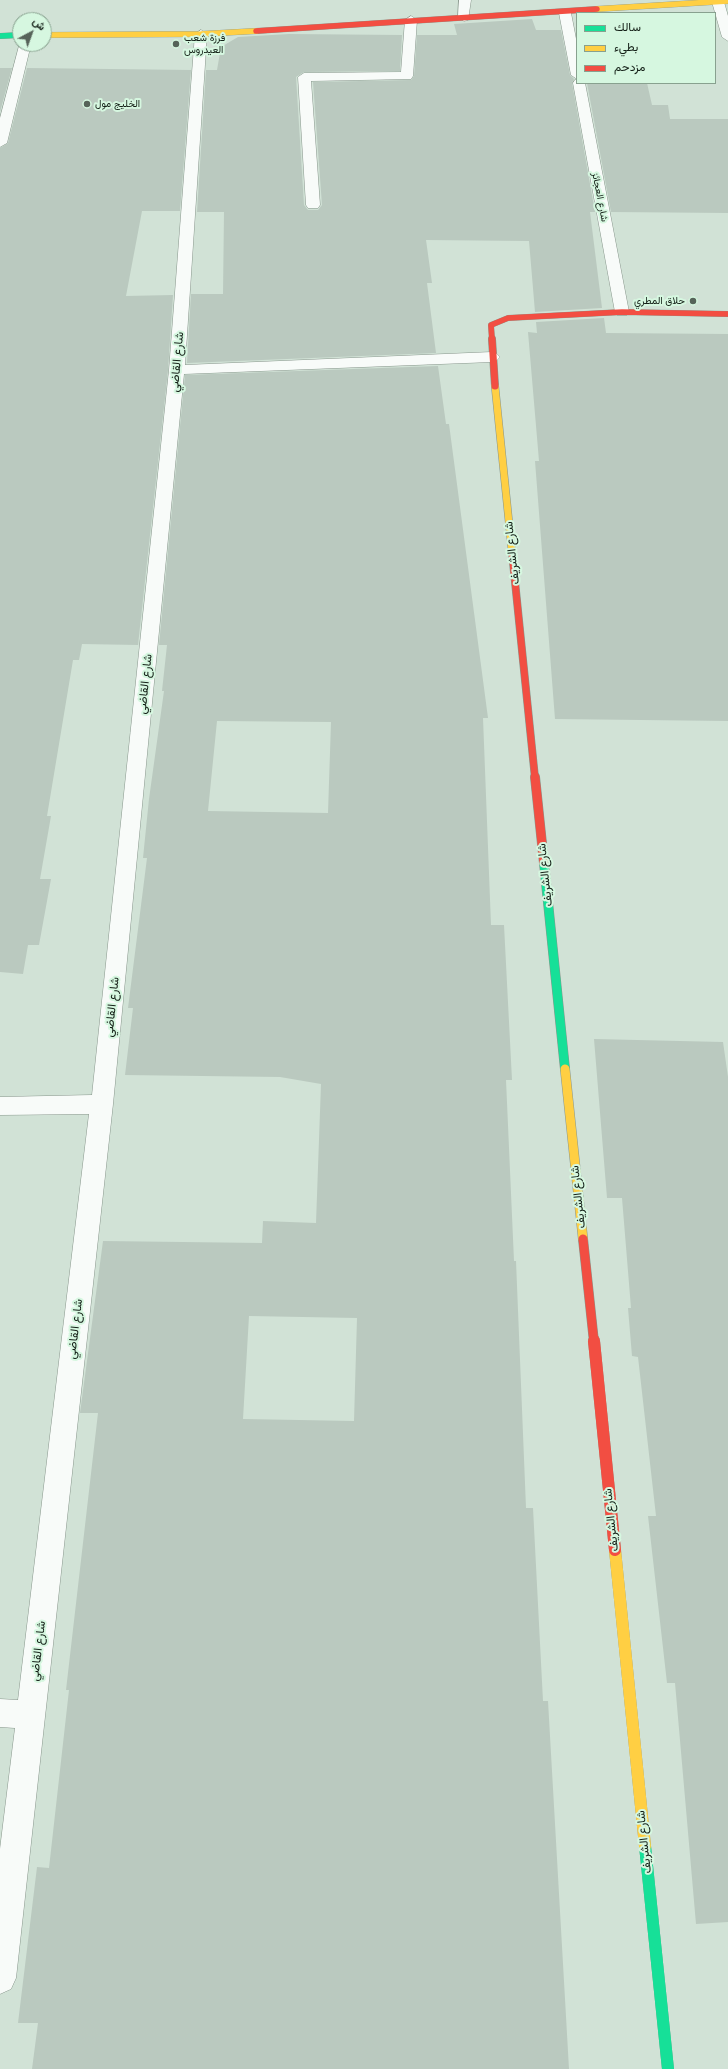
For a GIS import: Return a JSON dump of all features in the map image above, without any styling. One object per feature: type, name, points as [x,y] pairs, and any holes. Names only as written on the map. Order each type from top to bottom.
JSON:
[{"type":"street","points":[[464,17],[465,0]]},
{"type":"street","points":[[52,35],[201,34],[721,1],[728,37]]},
{"type":"street","points":[[565,12],[576,70]]},
{"type":"street","points":[[313,204],[304,77],[407,76],[411,20]]},
{"type":"street","name":"شارع القاضي","points":[[0,1978],[102,1104],[177,370],[201,34]]},
{"type":"street","points":[[0,36],[12,36]]},
{"type":"street","points":[[0,143],[23,52]]},
{"type":"street","name":"شارع العجائز","points":[[578,84],[622,312]]},
{"type":"street","points":[[622,312],[728,314]]},
{"type":"street","name":"شارع الشريف","points":[[622,312],[508,318],[491,325],[492,357],[668,2069]]},
{"type":"street","points":[[177,370],[492,357]]},
{"type":"street","points":[[0,1106],[102,1104]]},
{"type":"street","points":[[0,1713],[30,1714]]},
{"type":"building","points":[[532,19],[536,30],[561,30],[570,75],[574,79],[572,83],[595,212],[590,212],[602,308],[535,312],[529,241],[426,240],[432,283],[427,283],[436,353],[187,363],[191,294],[223,294],[224,212],[197,212],[206,70],[217,70],[221,47],[238,37],[289,34],[402,35],[400,71],[304,72],[296,77],[304,205],[308,210],[318,210],[322,205],[313,82],[411,80],[414,76],[417,35],[457,35],[454,24]]},
{"type":"building","points":[[0,68],[12,68],[0,112]]},
{"type":"building","points":[[27,68],[191,70],[180,211],[142,211],[126,296],[173,295],[168,370],[138,645],[82,644],[79,660],[73,660],[47,816],[51,816],[40,879],[51,879],[39,945],[28,945],[23,974],[0,972],[0,148],[8,143]]},
{"type":"building","points":[[587,84],[647,84],[652,105],[668,105],[670,119],[728,119],[728,213],[611,212]]},
{"type":"building","points":[[604,318],[606,333],[728,334],[728,721],[555,719],[535,461],[539,461],[528,332],[537,333],[536,322]]},
{"type":"building","points":[[438,366],[446,424],[449,424],[488,718],[483,718],[491,925],[504,925],[512,1080],[506,1080],[514,1261],[516,1261],[526,1508],[533,1508],[543,1701],[548,1701],[569,2069],[32,2069],[38,2023],[18,2023],[37,1867],[49,1868],[69,1690],[66,1690],[98,1413],[80,1413],[103,1241],[262,1243],[263,1221],[316,1223],[321,1084],[280,1077],[125,1075],[133,1008],[128,1008],[147,858],[143,858],[149,799],[164,691],[162,691],[167,645],[159,645],[185,375]],"holes":[[[217,721],[331,722],[328,813],[208,811]],[[249,1316],[357,1318],[354,1421],[243,1419]]]},
{"type":"building","points":[[594,1039],[723,1042],[728,1077],[728,1922],[696,1924],[675,1683],[667,1683],[648,1516],[656,1516],[638,1357],[632,1356],[628,1308],[631,1308],[622,1198],[607,1198]]},
{"type":"traffic: fast","points":[[0,36],[12,35]]},
{"type":"traffic: fast","points":[[544,863],[565,1069]]},
{"type":"traffic: fast","points":[[645,1846],[668,2069]]},
{"type":"traffic: slow","points":[[597,9],[728,1]]},
{"type":"traffic: slow","points":[[52,35],[201,34],[256,31]]},
{"type":"traffic: slow","points":[[495,386],[512,552]]},
{"type":"traffic: slow","points":[[565,1069],[583,1239]]},
{"type":"traffic: slow","points":[[615,1550],[645,1846]]},
{"type":"traffic: jam","points":[[256,31],[597,9]]},
{"type":"traffic: jam","points":[[495,386],[491,325],[508,318],[622,312],[728,314]]},
{"type":"traffic: jam","points":[[512,552],[544,863]]},
{"type":"traffic: jam","points":[[583,1239],[615,1550]]},
{"type":"place","name":"فرزة شعب العيدروس","points":[[176,44]]},
{"type":"place","name":"الخليج مول","points":[[87,104]]},
{"type":"place","name":"حلاق المطري","points":[[693,301]]}]
